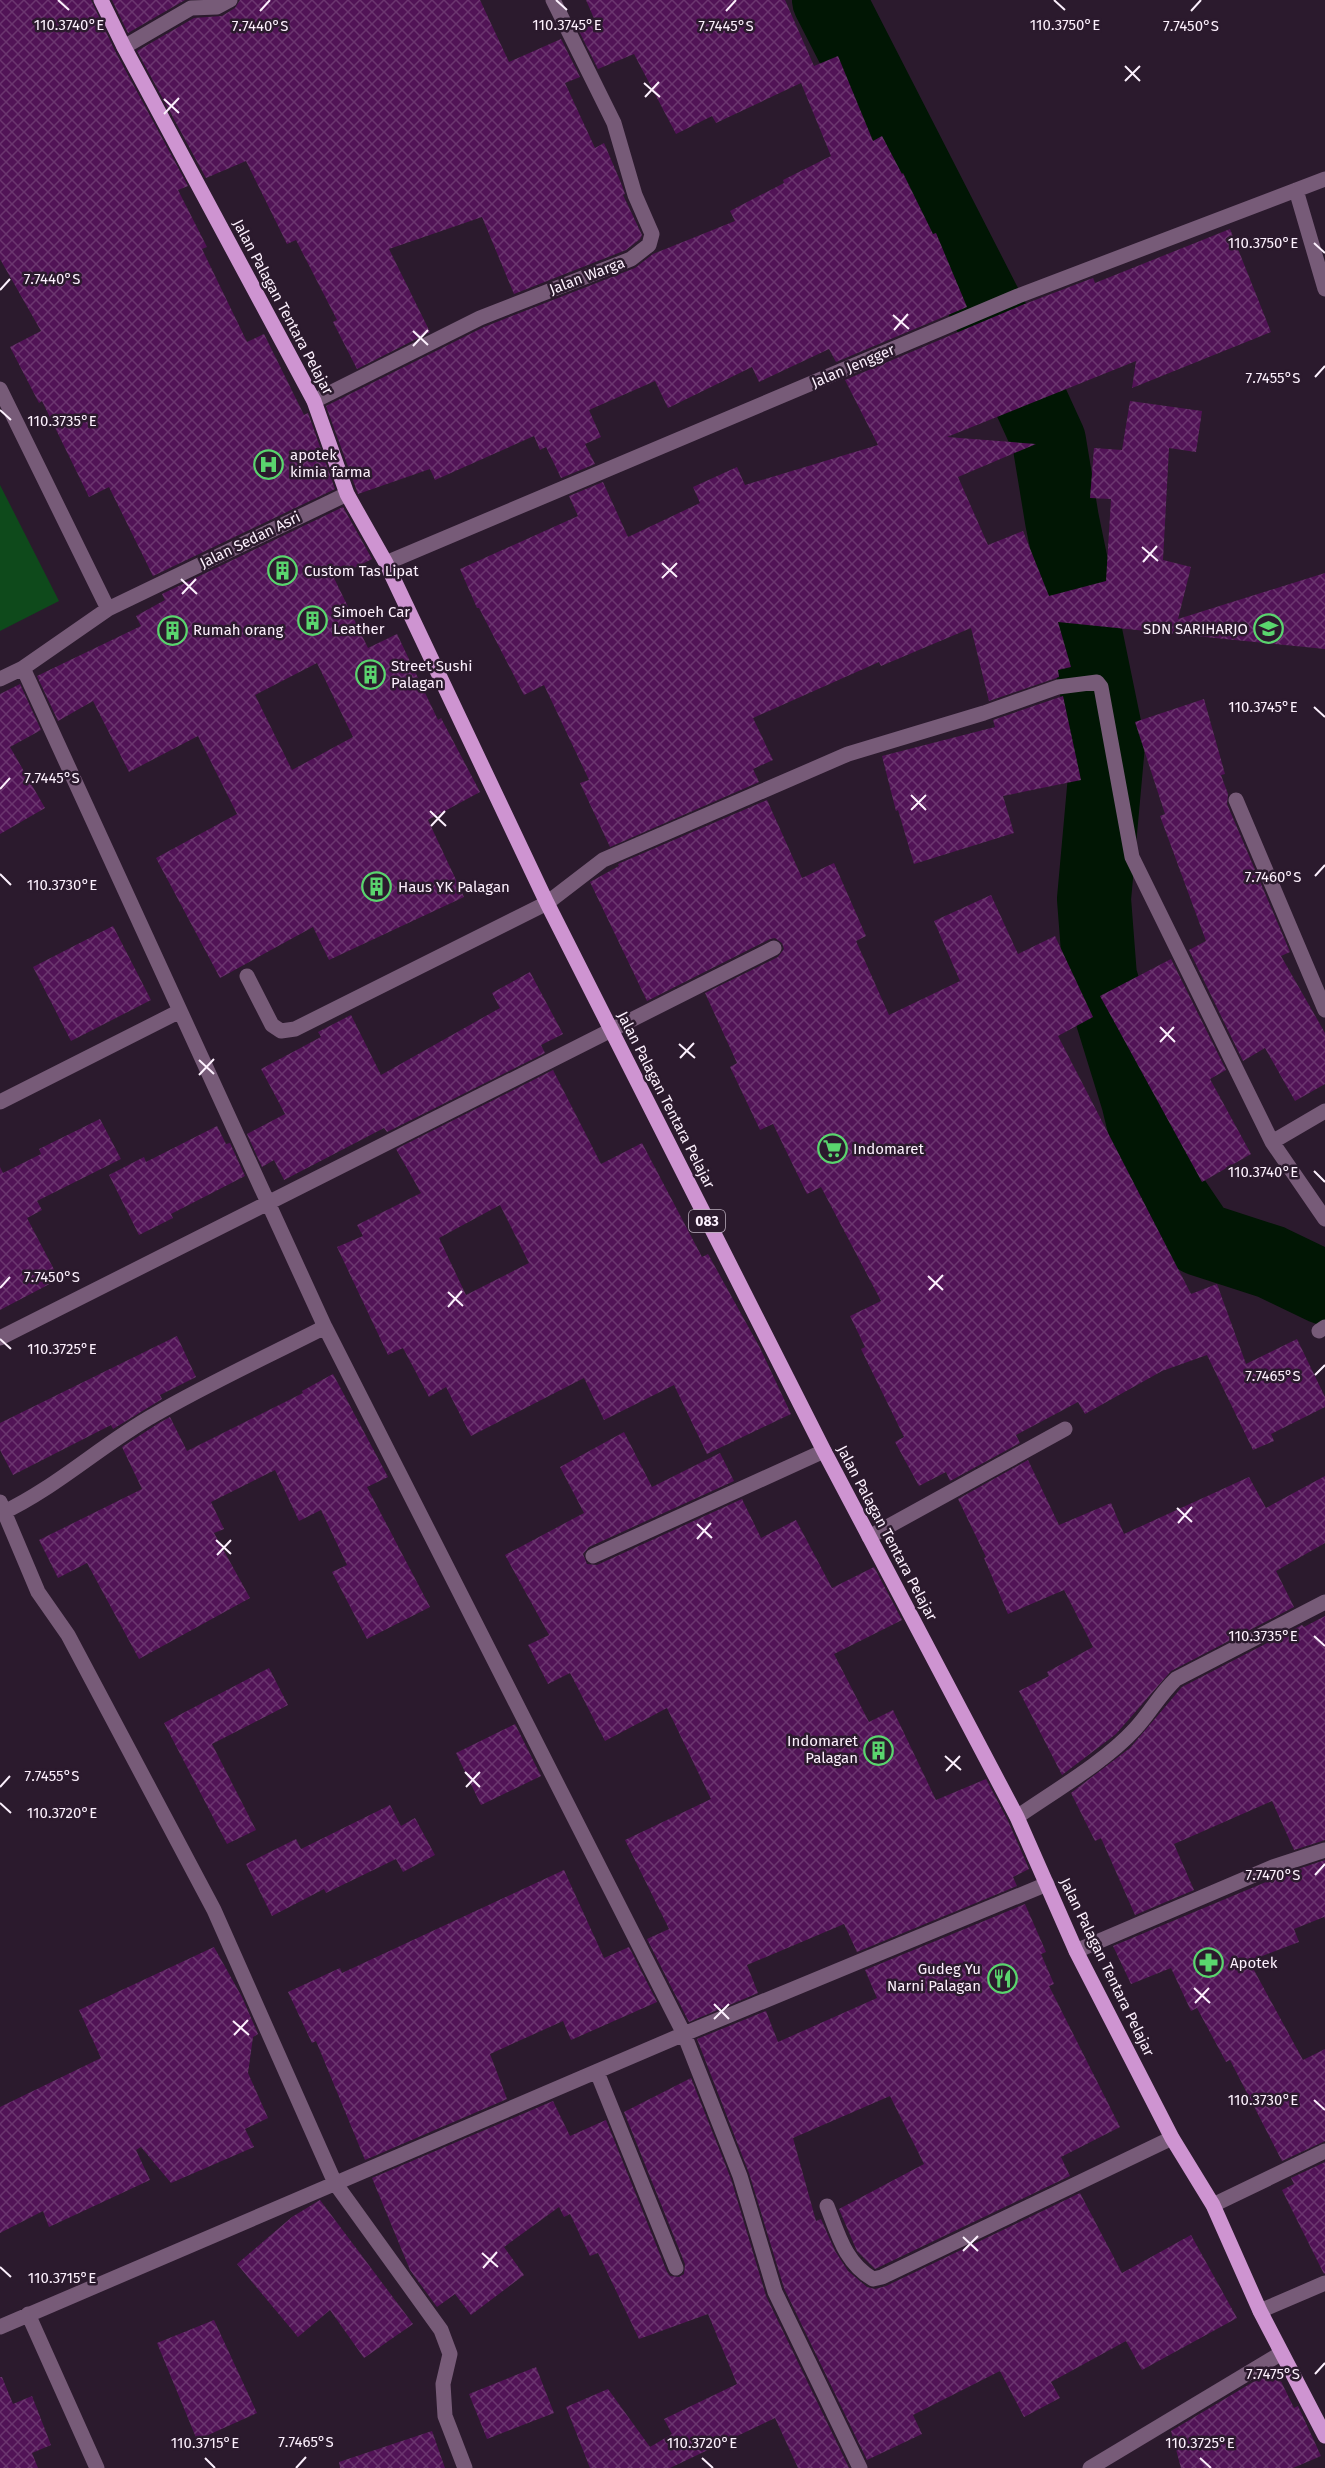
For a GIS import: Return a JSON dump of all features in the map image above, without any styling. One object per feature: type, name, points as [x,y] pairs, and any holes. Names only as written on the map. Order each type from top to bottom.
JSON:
[{"type":"main road","name":"Jalan Palagan Tentara Pelajar","points":[[102,0],[124,47],[314,401],[347,494],[386,563],[547,903],[824,1451],[1017,1817],[1076,1951],[1172,2138],[1213,2205],[1260,2311],[1325,2436]]},
{"type":"street","points":[[124,47],[191,8],[217,7],[230,0]]},
{"type":"street","name":"Jalan Warga","points":[[314,401],[480,318],[631,259],[649,245],[652,234],[635,195],[614,123],[553,0]]},
{"type":"street","name":"Jalan Jengger","points":[[386,563],[1018,296],[1325,179]]},
{"type":"street","points":[[1296,190],[1325,289]]},
{"type":"street","points":[[0,389],[108,609]]},
{"type":"street","name":"Jalan Sedan Asri","points":[[0,679],[23,668],[108,609],[347,494]]},
{"type":"street","points":[[23,668],[324,1328],[684,2034],[740,2176],[775,2292],[860,2468]]},
{"type":"street","points":[[247,976],[272,1025],[281,1031],[296,1029],[547,903],[603,860],[848,754],[984,713],[1058,687],[1097,682],[1101,687],[1119,776],[1132,857],[1272,1142],[1325,1220]]},
{"type":"street","points":[[1236,800],[1325,1010]]},
{"type":"street","points":[[0,1338],[774,948]]},
{"type":"street","points":[[0,1102],[180,1011]]},
{"type":"street","points":[[1272,1142],[1325,1111]]},
{"type":"street","points":[[324,1328],[154,1414],[125,1432],[80,1466],[2,1509],[38,1592],[68,1635],[214,1910],[335,2183],[441,2330],[450,2354],[443,2384],[445,2416],[465,2468]]},
{"type":"street","points":[[869,1537],[1065,1429]]},
{"type":"street","points":[[592,1556],[824,1451]]},
{"type":"street","points":[[1017,1817],[1113,1749],[1135,1729],[1162,1692],[1176,1679],[1325,1602]]},
{"type":"street","points":[[1076,1951],[1273,1866],[1325,1850]]},
{"type":"street","points":[[0,2327],[684,2034],[1047,1884]]},
{"type":"street","points":[[597,2072],[676,2268]]},
{"type":"street","points":[[827,2206],[848,2256],[855,2267],[873,2279],[882,2277],[1172,2138]]},
{"type":"street","points":[[1213,2205],[1325,2151]]},
{"type":"street","points":[[1260,2311],[1325,2283]]},
{"type":"street","points":[[28,2314],[97,2468]]},
{"type":"street","points":[[1090,2468],[1281,2354]]},
{"type":"green space","points":[[0,485],[59,601],[0,631]]},
{"type":"building","points":[[0,0],[91,0],[115,51],[188,186],[178,190],[207,247],[202,249],[247,342],[264,334],[304,415],[308,413],[335,489],[153,576],[109,487],[89,497],[42,401],[39,403],[10,347],[41,331],[0,259]]},
{"type":"building","points":[[112,0],[185,0],[128,33]]},
{"type":"building","points":[[240,0],[480,0],[509,62],[561,39],[580,77],[565,83],[595,148],[604,143],[621,183],[625,194],[623,195],[642,235],[640,239],[626,250],[514,294],[482,217],[389,249],[430,332],[357,369],[333,322],[337,320],[296,240],[287,244],[246,161],[206,178],[137,51],[194,18],[222,16],[235,8]]},
{"type":"building","points":[[586,0],[785,0],[814,66],[838,56],[873,141],[882,136],[903,173],[933,234],[936,233],[967,307],[836,362],[829,349],[759,382],[752,367],[668,408],[655,381],[589,410],[601,437],[585,444],[595,464],[561,478],[546,447],[540,450],[534,436],[435,480],[430,469],[358,494],[326,406],[484,327],[635,268],[653,254],[735,221],[730,211],[784,183],[783,180],[831,156],[801,83],[716,123],[712,116],[676,134],[634,54],[598,69],[579,31],[596,23]]},
{"type":"building","points":[[1230,229],[1271,332],[1132,388],[1136,361],[947,437],[1036,444],[958,477],[988,545],[1023,531],[1049,596],[1106,581],[1111,499],[1090,498],[1094,448],[1122,450],[1130,401],[1202,411],[1196,452],[1169,448],[1163,560],[1191,567],[1178,619],[1325,573],[1325,649],[1058,622],[1071,667],[1058,670],[1059,677],[989,701],[971,628],[881,666],[879,662],[753,718],[773,760],[753,769],[759,782],[610,847],[580,783],[589,780],[544,685],[524,695],[477,608],[460,569],[578,516],[569,496],[603,482],[628,537],[700,503],[693,487],[737,467],[745,485],[878,445],[845,380],[1022,305],[1093,278],[1095,283]]},
{"type":"building","points":[[343,507],[372,559],[334,578],[368,648],[397,634],[438,720],[441,718],[480,792],[428,820],[464,897],[329,960],[313,927],[220,978],[156,858],[237,814],[198,736],[129,772],[93,701],[58,721],[37,676],[141,626],[136,616],[165,600],[162,594]],"holes":[[[317,663],[353,737],[292,770],[255,695]]]},
{"type":"building","points":[[20,684],[41,730],[10,747],[45,808],[0,834],[0,694]]},
{"type":"building","points":[[1063,696],[1081,780],[1003,796],[1014,833],[914,864],[898,810],[896,811],[882,756],[995,727],[993,720]]},
{"type":"building","points":[[1204,699],[1225,774],[1221,775],[1228,794],[1227,804],[1290,952],[1281,956],[1325,1033],[1325,1084],[1295,1101],[1265,1048],[1243,1061],[1189,950],[1206,941],[1160,816],[1165,814],[1135,722]]},
{"type":"building","points":[[767,800],[802,878],[834,863],[866,936],[856,941],[889,1015],[960,981],[934,921],[991,895],[1018,954],[1055,936],[1093,1017],[1058,1036],[1191,1294],[1217,1284],[1246,1364],[1297,1339],[1325,1397],[1325,1407],[1271,1434],[1274,1441],[1253,1450],[1207,1355],[1162,1371],[1085,1414],[1078,1402],[1016,1435],[1020,1443],[950,1481],[946,1472],[919,1486],[895,1442],[904,1437],[861,1349],[865,1347],[850,1316],[881,1301],[821,1187],[807,1194],[773,1124],[760,1130],[730,1067],[737,1063],[705,993],[778,957],[784,949],[782,943],[775,938],[770,939],[647,1001],[590,882],[619,866],[618,864]]},
{"type":"building","points":[[113,926],[151,1000],[71,1041],[33,967]]},
{"type":"building","points":[[1171,959],[1226,1070],[1210,1079],[1251,1154],[1202,1182],[1100,996]]},
{"type":"building","points":[[530,972],[563,1034],[541,1045],[545,1053],[387,1132],[384,1128],[284,1180],[274,1160],[262,1167],[247,1134],[285,1114],[261,1069],[321,1037],[318,1032],[351,1015],[381,1075],[500,1008],[492,993]]},
{"type":"building","points":[[553,1070],[601,1164],[642,1143],[702,1257],[708,1254],[760,1348],[791,1414],[707,1454],[674,1385],[604,1420],[584,1378],[471,1436],[446,1387],[429,1397],[403,1348],[388,1355],[337,1247],[363,1236],[357,1225],[421,1193],[396,1149]],"holes":[[[500,1205],[529,1263],[466,1295],[439,1238]]]},
{"type":"building","points":[[100,1119],[121,1159],[37,1201],[42,1210],[27,1218],[59,1279],[0,1310],[0,1167],[3,1173],[41,1154],[39,1149]]},
{"type":"building","points":[[217,1126],[226,1144],[230,1143],[245,1176],[171,1214],[173,1218],[139,1235],[109,1175],[144,1157],[146,1162]]},
{"type":"building","points":[[177,1336],[196,1377],[160,1395],[162,1399],[113,1429],[111,1425],[13,1475],[0,1450],[0,1423]]},
{"type":"building","points":[[333,1374],[388,1477],[367,1487],[430,1607],[367,1639],[332,1572],[347,1565],[321,1510],[299,1521],[275,1470],[211,1502],[224,1529],[214,1533],[250,1598],[139,1659],[87,1563],[58,1578],[39,1540],[142,1489],[122,1447],[159,1423],[170,1417],[187,1451],[303,1393],[302,1391]]},
{"type":"building","points":[[624,1432],[652,1487],[720,1453],[734,1481],[589,1547],[583,1554],[587,1564],[597,1565],[742,1499],[761,1538],[796,1520],[832,1588],[874,1567],[902,1620],[834,1654],[869,1722],[893,1710],[936,1800],[986,1779],[1029,1869],[1013,1877],[1017,1886],[857,1952],[844,1924],[747,1965],[758,1993],[689,2022],[647,1939],[669,1929],[625,1840],[711,1799],[667,1708],[605,1741],[570,1673],[548,1684],[528,1645],[549,1635],[505,1555],[584,1513],[560,1467]]},
{"type":"building","points":[[1028,1460],[1059,1525],[1111,1503],[1124,1534],[1249,1477],[1266,1508],[1325,1476],[1325,1543],[1276,1571],[1294,1607],[1171,1671],[1116,1734],[1062,1775],[1019,1691],[1049,1676],[1047,1672],[1093,1647],[1064,1590],[1008,1614],[984,1558],[986,1557],[958,1499]]},
{"type":"building","points":[[1325,1616],[1325,1840],[1294,1850],[1272,1801],[1174,1844],[1194,1890],[1135,1915],[1101,1838],[1095,1841],[1071,1793],[1130,1748],[1182,1687],[1302,1625],[1304,1627]]},
{"type":"building","points":[[269,1668],[288,1705],[212,1744],[256,1830],[227,1844],[164,1723]]},
{"type":"building","points":[[515,1724],[541,1776],[481,1805],[456,1753]]},
{"type":"building","points":[[390,1805],[401,1826],[415,1818],[435,1855],[403,1872],[396,1859],[326,1893],[324,1889],[272,1916],[246,1864],[296,1839],[301,1849]]},
{"type":"building","points":[[1325,1860],[1325,1919],[1324,1917],[1294,1929],[1299,1942],[1249,1961],[1303,2060],[1325,2049],[1325,2141],[1282,2161],[1230,2060],[1226,2062],[1197,2008],[1191,2011],[1171,1968],[1131,1984],[1113,1946],[1292,1871]]},
{"type":"building","points":[[564,1870],[604,1958],[629,1947],[657,2002],[571,2040],[563,2021],[490,2054],[507,2099],[365,2160],[316,2041],[312,2043],[288,1992],[340,1968],[342,1973]]},
{"type":"building","points":[[1025,1904],[1046,1952],[1041,1954],[1054,1984],[1049,1986],[1120,2127],[1061,2157],[1070,2176],[875,2269],[857,2251],[839,2209],[924,2164],[890,2096],[793,2138],[816,2221],[821,2219],[835,2251],[848,2271],[867,2287],[875,2289],[886,2286],[1080,2193],[1122,2273],[1191,2235],[1237,2318],[1142,2370],[1126,2341],[1051,2382],[1060,2398],[1024,2417],[1000,2371],[913,2415],[922,2434],[867,2460],[784,2288],[749,2173],[697,2039],[766,2011],[778,2042],[877,1998],[865,1970]]},
{"type":"building","points":[[214,1947],[242,1997],[258,2034],[253,2037],[248,2073],[268,2118],[245,2129],[254,2147],[171,2183],[141,2147],[136,2150],[150,2180],[49,2227],[43,2211],[0,2233],[0,2107],[101,2058],[79,2010]]},
{"type":"building","points":[[691,2078],[731,2179],[766,2296],[849,2468],[798,2468],[775,2418],[670,2468],[590,2468],[566,2407],[608,2389],[650,2447],[672,2434],[664,2419],[737,2384],[708,2314],[639,2339],[598,2253],[590,2256],[570,2214],[564,2217],[559,2207],[504,2247],[524,2275],[471,2315],[455,2294],[437,2307],[410,2270],[372,2178],[553,2101],[570,2136],[606,2120],[667,2272],[670,2276],[679,2277],[684,2274],[685,2264],[624,2112]]},
{"type":"building","points":[[1325,2162],[1324,2274],[1282,2190],[1294,2184],[1291,2178]]},
{"type":"building","points":[[320,2200],[413,2324],[364,2358],[330,2310],[298,2337],[237,2264],[292,2217]]},
{"type":"building","points":[[214,2320],[257,2413],[197,2440],[157,2343]]},
{"type":"building","points":[[536,2367],[554,2413],[487,2439],[469,2394]]},
{"type":"building","points":[[1275,2369],[1294,2408],[1298,2406],[1321,2456],[1293,2468],[1181,2468],[1171,2431]]},
{"type":"building","points":[[0,2377],[2,2377],[13,2404],[32,2396],[51,2445],[32,2453],[38,2468],[0,2468]]},
{"type":"building","points":[[432,2431],[445,2468],[340,2468],[339,2462]]},
{"type":"waterway","points":[[829,0],[1000,334],[1049,441],[1062,520],[1108,744],[1094,899],[1100,977],[1138,1100],[1156,1174],[1200,1239],[1271,1262],[1325,1288]]},
{"type":"place","name":"apotek kimia farma","points":[[269,464]]},
{"type":"place","name":"Custom Tas Lipat","points":[[283,571]]},
{"type":"place","name":"Simoeh Car Leather","points":[[312,621]]},
{"type":"place","name":"SDN SARIHARJO","points":[[1269,629]]},
{"type":"place","name":"Rumah orang","points":[[172,630]]},
{"type":"place","name":"Street Sushi Palagan","points":[[370,675]]},
{"type":"place","name":"Haus YK Palagan","points":[[377,887]]},
{"type":"place","name":"Indomaret","points":[[832,1149]]},
{"type":"place","name":"Indomaret Palagan","points":[[879,1750]]},
{"type":"place","name":"Apotek","points":[[1209,1963]]},
{"type":"place","name":"Gudeg Yu Narni Palagan","points":[[1002,1978]]}]
